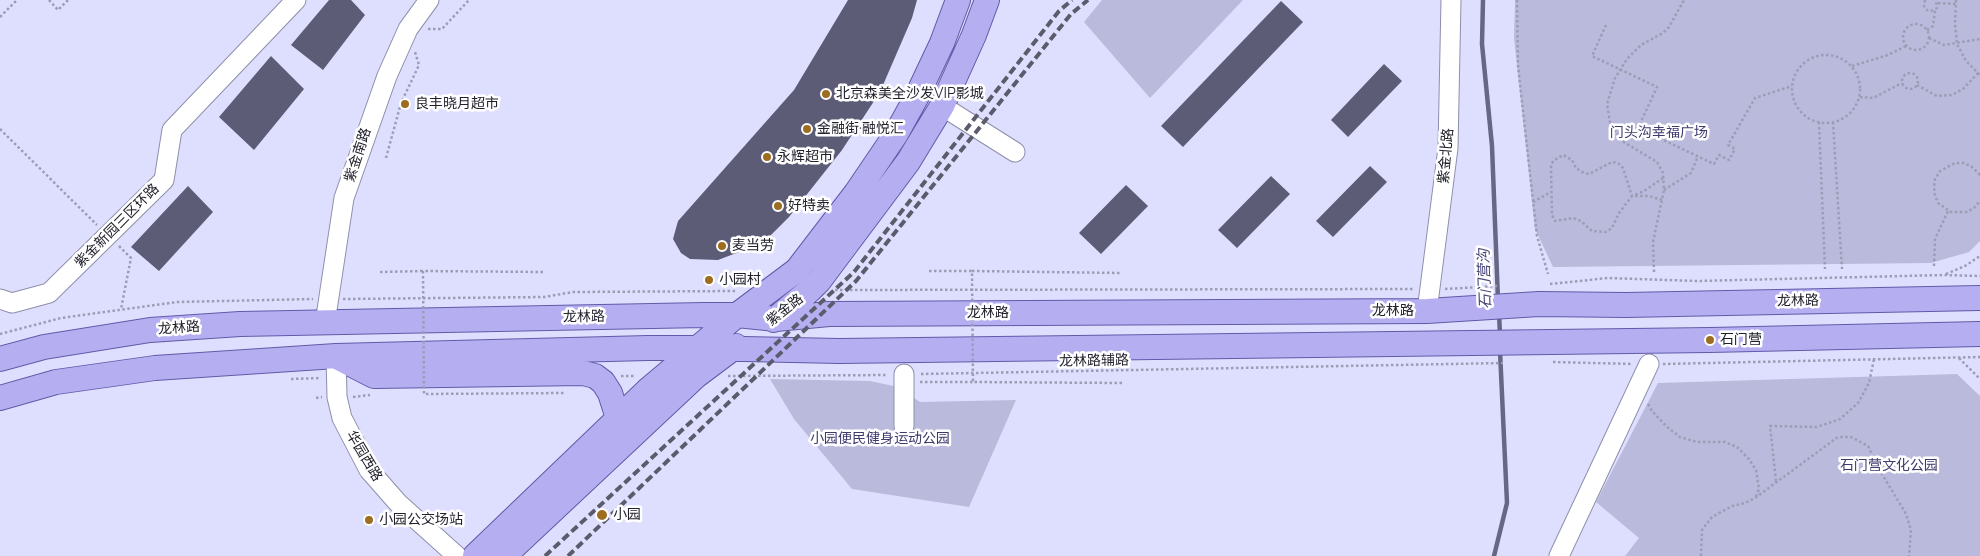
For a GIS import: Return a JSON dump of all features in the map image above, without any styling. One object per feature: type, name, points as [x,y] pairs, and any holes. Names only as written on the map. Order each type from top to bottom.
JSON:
[{"type":"main road","name":"紫金路","points":[[475,556],[618,418],[697,348],[797,270],[856,193],[896,134],[917,96],[942,43],[958,0]]},
{"type":"main road","name":"紫金路","points":[[504,556],[696,376],[776,319],[810,290],[902,170],[942,106],[974,35],[987,0]]},
{"type":"main road","name":"龙林路","points":[[0,359],[44,346],[150,330],[240,324],[737,315],[776,319],[829,314],[1428,300],[1542,294],[1626,305],[1980,298]]},
{"type":"main road","points":[[0,398],[56,382],[155,368],[336,356],[697,348],[839,352],[1474,353],[1545,352],[1710,340],[1980,334]]},
{"type":"main road","points":[[336,356],[374,376],[583,373],[595,376],[603,382],[610,393],[618,418]]},
{"type":"street","name":"紫金新园三区环路","points":[[0,299],[12,303],[49,293],[164,180],[172,130],[296,0]]},
{"type":"street","name":"紫金南路","points":[[325,323],[344,198],[368,124],[387,76],[408,28],[429,0]]},
{"type":"street","name":"紫金北路","points":[[1428,300],[1448,148],[1451,0]]},
{"type":"street","points":[[942,106],[1016,152]]},
{"type":"street","name":"华园西路","points":[[336,356],[337,397],[342,418],[369,470],[398,503],[457,556]]},
{"type":"street","points":[[1561,555],[1646,371]]},
{"type":"street","points":[[904,374],[904,426]]},
{"type":"path","points":[[0,17],[17,0]]},
{"type":"path","points":[[49,0],[58,10],[68,0]]},
{"type":"path","points":[[386,158],[401,103],[419,65],[408,28],[442,29],[470,0]]},
{"type":"path","points":[[1517,0],[1518,66],[1533,202],[1537,236],[1548,274]]},
{"type":"path","points":[[1654,272],[1653,242],[1664,190],[1663,173],[1657,162],[1622,141],[1610,122],[1607,104],[1615,78],[1627,58],[1641,45],[1663,33],[1669,27],[1684,0]]},
{"type":"path","points":[[1925,0],[1924,6],[1927,10],[1931,12],[1935,10]]},
{"type":"path","points":[[1917,85],[1937,96],[1952,95],[1963,89],[1979,74],[1966,61],[1957,44],[1955,24],[1956,2],[1937,2],[1934,26],[1927,30]]},
{"type":"path","points":[[1920,24],[1927,30],[1929,38],[1922,49],[1913,50],[1906,46],[1902,37],[1908,26],[1920,24]]},
{"type":"path","points":[[1606,25],[1592,56],[1621,68],[1646,83],[1657,87],[1638,128],[1714,164],[1719,154],[1729,160],[1734,149],[1728,145],[1755,98],[1792,86]]},
{"type":"path","points":[[1929,38],[1944,45],[1980,39]]},
{"type":"path","points":[[1852,66],[1888,55],[1906,46]]},
{"type":"path","points":[[1833,55],[1843,59],[1852,66],[1858,75],[1861,86],[1860,97],[1855,108],[1848,116],[1834,122],[1819,122],[1805,116],[1797,108],[1792,86],[1795,74],[1802,65],[1816,57],[1833,55]]},
{"type":"path","points":[[1911,73],[1918,78],[1917,85],[1913,88],[1908,89],[1902,84],[1904,76],[1911,73]]},
{"type":"path","points":[[1860,97],[1873,98],[1902,84]]},
{"type":"path","points":[[1819,122],[1825,268]]},
{"type":"path","points":[[1834,122],[1842,269]]},
{"type":"path","points":[[0,129],[131,258],[120,310]]},
{"type":"path","points":[[1632,196],[1624,168],[1618,163],[1612,162],[1589,174],[1576,168],[1572,160],[1563,154],[1553,161],[1551,167],[1551,192],[1552,215],[1555,221],[1573,218],[1581,220],[1592,231],[1600,233],[1612,228],[1632,196],[1644,191],[1663,178]]},
{"type":"path","points":[[1664,190],[1691,173],[1698,156]]},
{"type":"path","points":[[1980,173],[1964,163],[1955,163],[1940,171],[1934,187],[1934,196],[1938,203],[1948,211],[1967,212],[1980,201]]},
{"type":"path","points":[[1533,202],[1551,192]]},
{"type":"path","points":[[1632,196],[1649,196],[1662,200]]},
{"type":"path","points":[[1934,266],[1935,239],[1948,211]]},
{"type":"path","points":[[1945,275],[1965,266],[1980,256]]},
{"type":"path","points":[[423,271],[424,394],[564,393]]},
{"type":"path","points":[[929,271],[1122,273]]},
{"type":"path","points":[[972,271],[973,382]]},
{"type":"path","points":[[380,272],[543,272]]},
{"type":"path","name":"龙林路","points":[[1542,294],[1608,278],[1697,281],[1945,275],[1980,276]]},
{"type":"path","name":"龙林路","points":[[810,290],[898,289],[1428,300],[1473,297]]},
{"type":"path","name":"龙林路","points":[[0,334],[61,318],[177,302],[544,297],[573,292],[738,291]]},
{"type":"path","points":[[1545,352],[1646,371],[1874,359],[1980,357]]},
{"type":"path","name":"龙林路辅路","points":[[725,376],[904,374],[1474,353]]},
{"type":"path","points":[[1959,358],[1980,379]]},
{"type":"path","points":[[1776,482],[1770,426],[1817,427],[1840,419],[1858,403],[1869,383],[1874,359]]},
{"type":"path","points":[[1646,371],[1644,397],[1652,411],[1680,437],[1697,442],[1725,442],[1737,447],[1749,459],[1756,470],[1759,488],[1755,498]]},
{"type":"path","points":[[928,382],[1122,383]]},
{"type":"path","points":[[1701,556],[1702,530],[1708,521],[1720,511],[1755,498],[1838,437],[1851,437],[1868,446],[1879,469],[1906,514],[1911,530],[1909,556]]},
{"type":"green space","points":[[1102,0],[1243,0],[1150,98],[1084,22]]},
{"type":"green space","name":"门头沟幸福广场","points":[[1515,0],[1980,0],[1980,241],[1969,252],[1931,263],[1553,267],[1535,229],[1514,38]]},
{"type":"green space","name":"石门营文化公园","points":[[1957,374],[1980,396],[1980,556],[1625,556],[1639,538],[1596,502],[1658,383]]},
{"type":"green space","name":"小园便民健身运动公园","points":[[770,379],[870,381],[898,387],[920,402],[1016,400],[969,507],[852,489],[794,419]]},
{"type":"building","points":[[329,0],[351,0],[365,15],[323,70],[291,45]]},
{"type":"building","name":"金融街·融悦汇","points":[[848,0],[917,0],[912,18],[880,92],[842,150],[789,217],[770,236],[739,252],[718,260],[690,259],[681,253],[673,239],[678,221],[794,90]]},
{"type":"building","points":[[1281,1],[1303,22],[1183,147],[1161,126]]},
{"type":"building","points":[[271,56],[304,89],[254,150],[219,117]]},
{"type":"building","points":[[1384,64],[1402,81],[1348,137],[1331,120]]},
{"type":"building","points":[[1370,166],[1387,182],[1333,237],[1316,221]]},
{"type":"building","points":[[1271,176],[1290,194],[1237,248],[1218,230]]},
{"type":"building","points":[[1126,185],[1148,206],[1101,254],[1079,233]]},
{"type":"building","points":[[188,186],[213,212],[159,271],[131,247]]},
{"type":"waterway","name":"石门营沟","points":[[1483,0],[1482,44],[1492,146],[1498,300]]},
{"type":"waterway","name":"石门营沟","points":[[1499,313],[1500,335]]},
{"type":"waterway","name":"石门营沟","points":[[1494,556],[1507,503],[1500,351]]},
{"type":"railway","points":[[545,556],[854,272],[1059,11],[1072,0]]},
{"type":"railway","points":[[568,556],[856,281],[1071,14],[1088,0]]},
{"type":"place","name":"北京森美全沙发VIP影城","points":[[826,94]]},
{"type":"place","name":"良丰晓月超市","points":[[405,104]]},
{"type":"place","name":"金融街·融悦汇","points":[[807,129]]},
{"type":"place","name":"永辉超市","points":[[767,157]]},
{"type":"place","name":"好特卖","points":[[778,206]]},
{"type":"place","name":"麦当劳","points":[[722,246]]},
{"type":"place","name":"小园村","points":[[709,280]]},
{"type":"place","name":"石门营","points":[[1710,340]]},
{"type":"place","name":"小园","points":[[602,515]]},
{"type":"place","name":"小园公交场站","points":[[369,520]]}]
